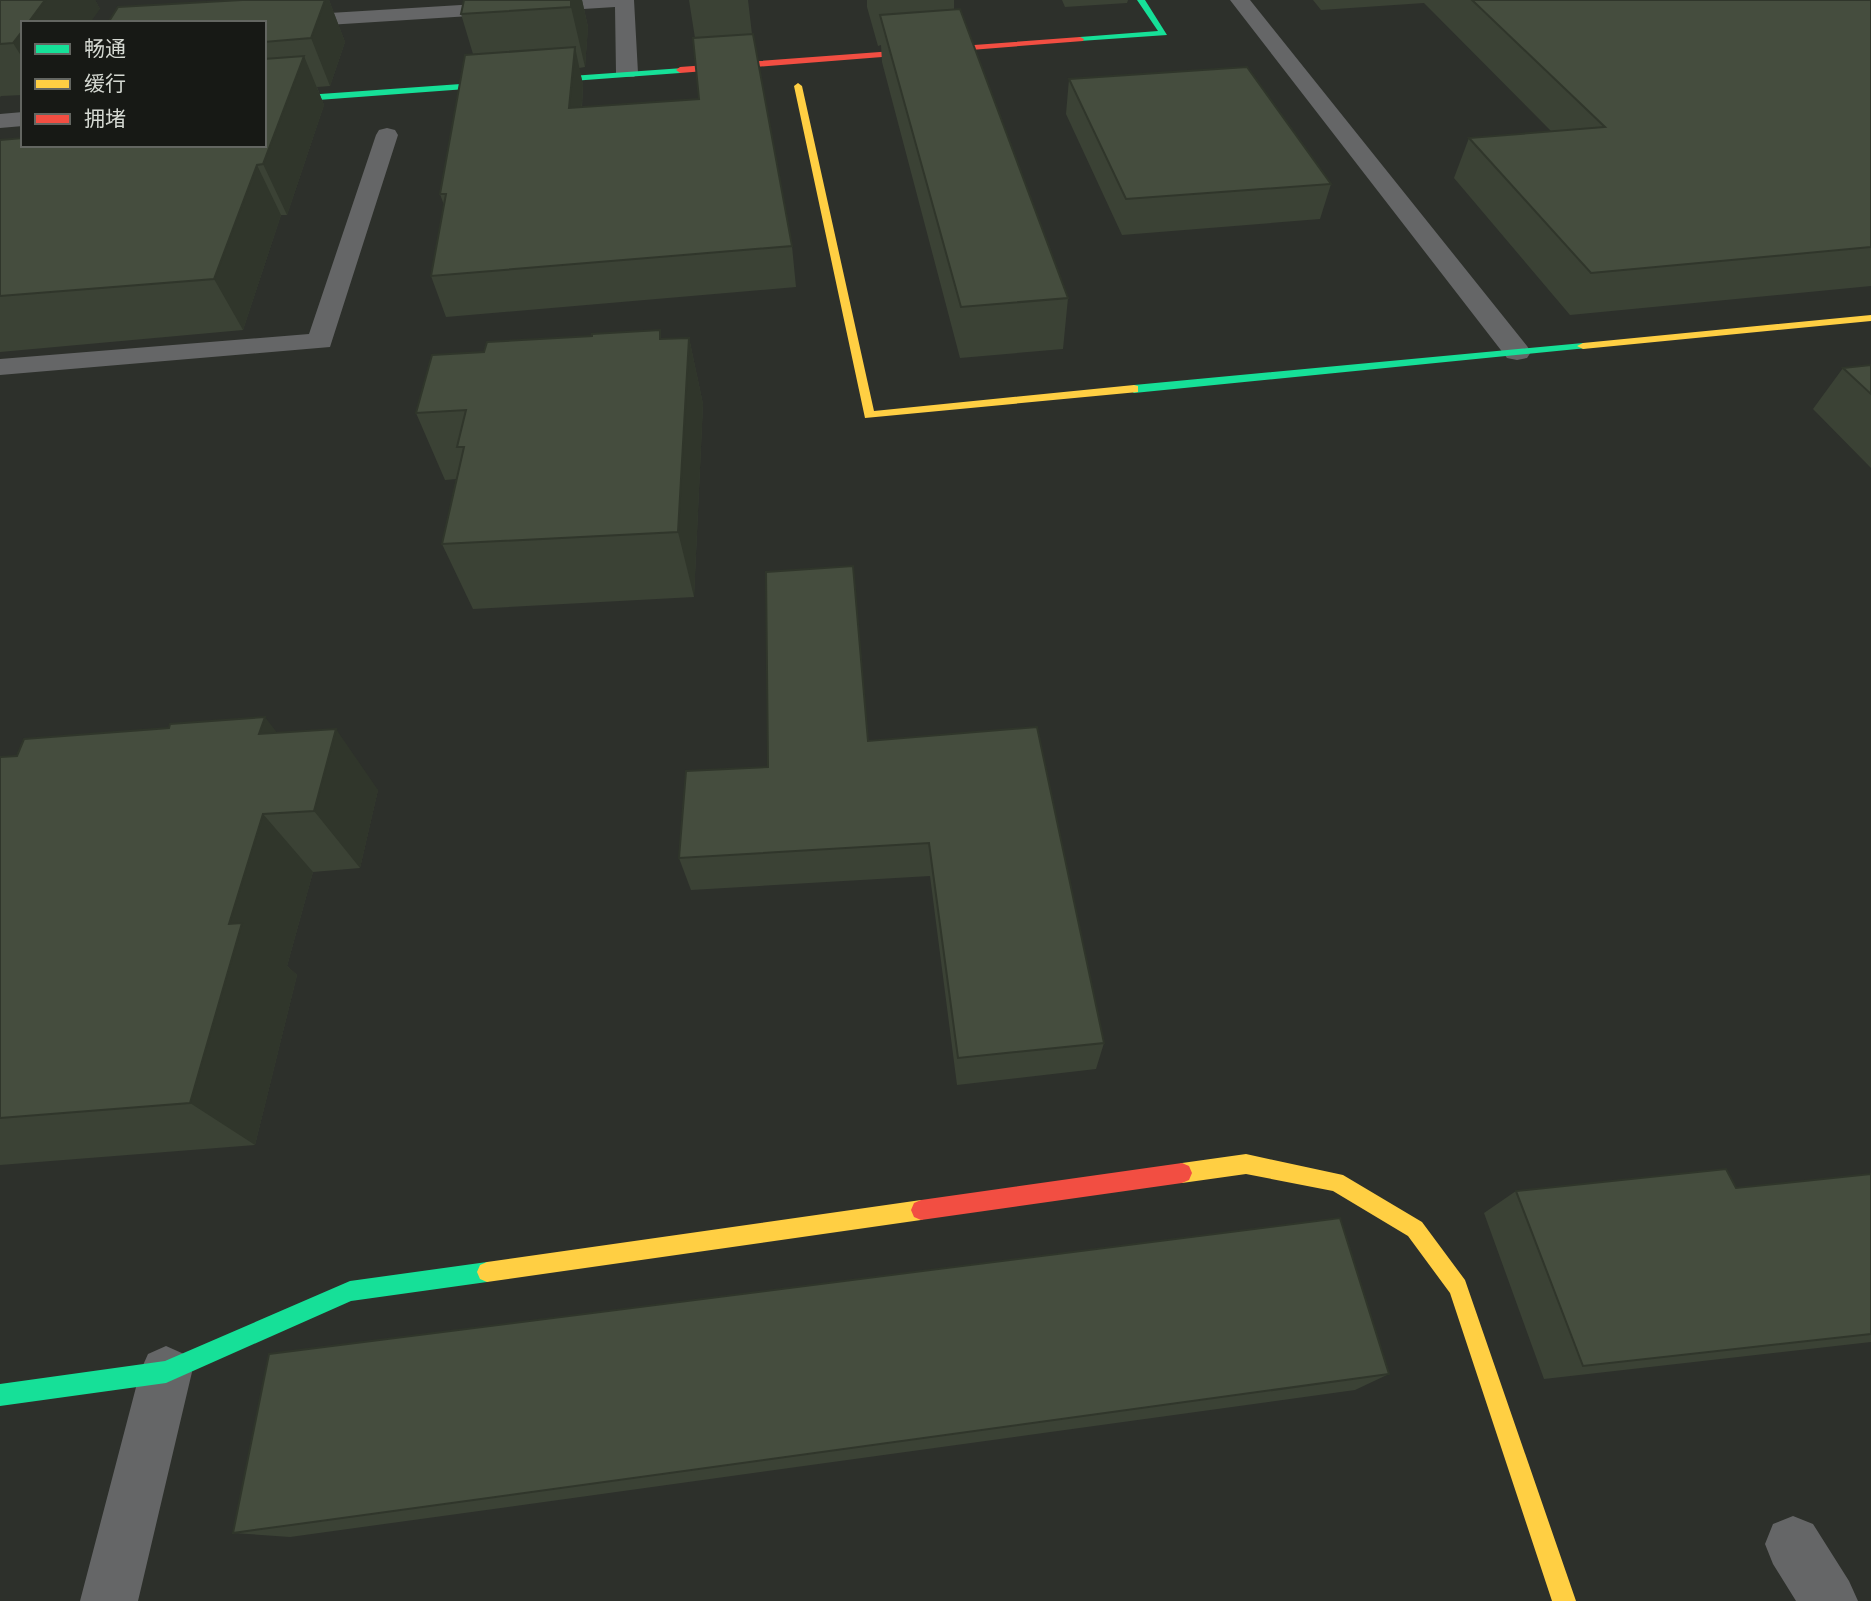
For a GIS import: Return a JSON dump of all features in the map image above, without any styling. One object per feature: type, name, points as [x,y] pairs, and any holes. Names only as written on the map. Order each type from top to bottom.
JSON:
[{"type":"street","points":[[292,21],[302,0]]},
{"type":"street","points":[[266,23],[624,0],[627,74]]},
{"type":"street","points":[[266,101],[1164,33],[1141,0]]},
{"type":"street","points":[[1240,0],[1517,352]]},
{"type":"street","points":[[798,86],[869,415],[1871,318]]},
{"type":"street","points":[[0,121],[21,119]]},
{"type":"street","points":[[0,367],[320,341],[387,135]]},
{"type":"street","points":[[0,1395],[166,1372],[350,1291],[1246,1164],[1336,1182],[1415,1229],[1458,1287],[1564,1601]]},
{"type":"street","points":[[109,1601],[166,1372]]},
{"type":"street","points":[[1793,1544],[1829,1601]]},
{"type":"building","points":[[0,0],[45,0],[29,21],[21,21],[21,33],[13,43],[0,44]]},
{"type":"building","points":[[242,0],[325,0],[311,38],[266,42],[266,21],[109,21],[118,7]]},
{"type":"building","points":[[464,0],[571,0],[571,7],[461,14]]},
{"type":"building","points":[[1472,0],[1871,0],[1871,247],[1591,273],[1469,138],[1605,127]]},
{"type":"building","points":[[960,9],[1068,298],[961,307],[880,15]]},
{"type":"building","points":[[753,34],[792,246],[431,276],[446,194],[440,194],[465,55],[575,47],[569,108],[699,99],[693,38]]},
{"type":"building","points":[[304,56],[263,164],[257,165],[214,279],[0,296],[0,140],[21,138],[21,147],[266,147],[266,59]]},
{"type":"building","points":[[1247,67],[1331,184],[1126,199],[1069,79]]},
{"type":"building","points":[[660,330],[660,339],[689,338],[678,532],[442,544],[464,447],[457,447],[466,410],[416,413],[432,355],[484,352],[487,342]]},
{"type":"building","points":[[1871,365],[1871,394],[1843,368]]},
{"type":"building","points":[[853,566],[868,741],[1037,727],[1104,1043],[958,1058],[929,843],[679,858],[686,771],[768,767],[766,572]]},
{"type":"building","points":[[265,717],[259,734],[336,729],[314,811],[263,814],[229,924],[242,923],[190,1103],[0,1118],[0,757],[17,756],[24,739],[169,728],[170,724]]},
{"type":"building","points":[[1726,1169],[1736,1188],[1871,1174],[1871,1334],[1583,1366],[1516,1191]]},
{"type":"building","points":[[1340,1218],[1389,1374],[233,1533],[269,1354]]},
{"type":"traffic: fast","points":[[1080,39],[1164,33],[1141,0]]},
{"type":"traffic: fast","points":[[266,101],[680,70]]},
{"type":"traffic: fast","points":[[1134,389],[1583,346]]},
{"type":"traffic: fast","points":[[0,1395],[166,1372],[350,1291],[487,1272]]},
{"type":"traffic: slow","points":[[798,86],[869,415],[1134,389]]},
{"type":"traffic: slow","points":[[1583,346],[1871,318]]},
{"type":"traffic: slow","points":[[1182,1173],[1246,1164],[1336,1182],[1415,1229],[1458,1287],[1564,1601]]},
{"type":"traffic: slow","points":[[487,1272],[921,1210]]},
{"type":"traffic: jam","points":[[680,70],[1080,39]]},
{"type":"traffic: jam","points":[[921,1210],[1182,1173]]}]
